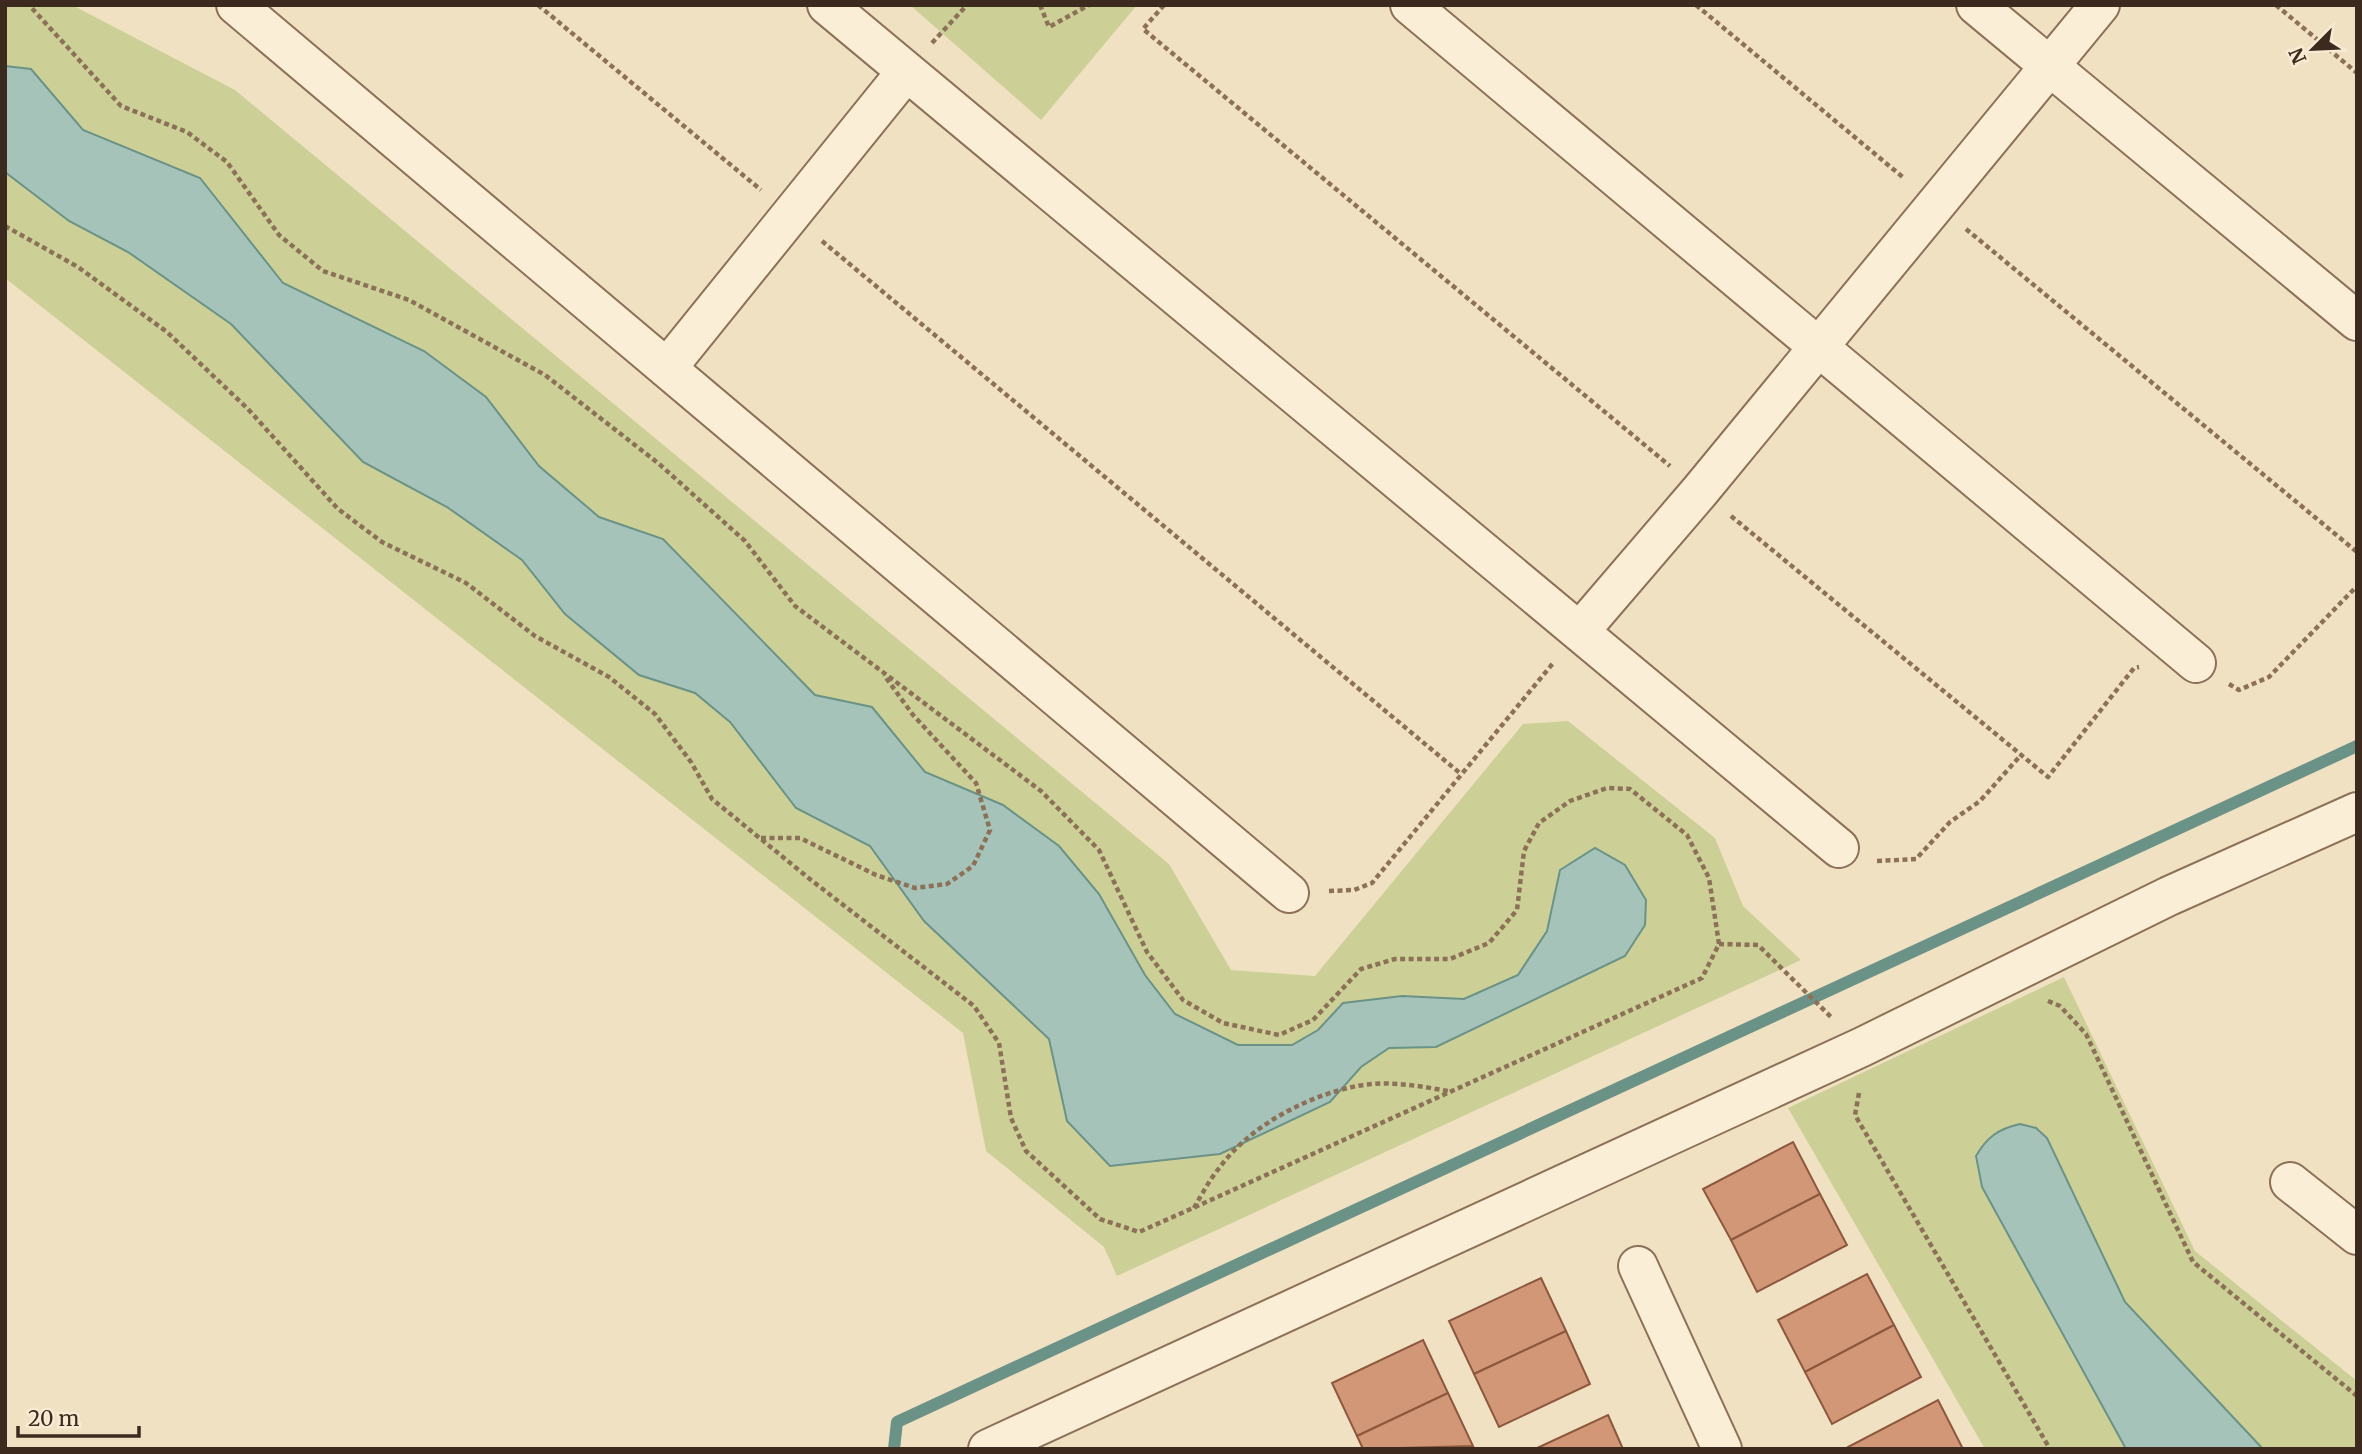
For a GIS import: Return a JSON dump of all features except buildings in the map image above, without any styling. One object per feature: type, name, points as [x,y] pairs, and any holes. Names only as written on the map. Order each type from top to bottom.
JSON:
[{"type":"street","points":[[236,5],[1289,893]]},
{"type":"street","points":[[827,5],[1839,848]]},
{"type":"street","points":[[1410,5],[2196,663]]},
{"type":"street","points":[[1976,5],[2357,321]]},
{"type":"street","points":[[1580,631],[1700,491],[2100,5]]},
{"type":"street","points":[[667,368],[906,72]]},
{"type":"street","points":[[988,1449],[1862,1047],[2169,896],[2357,812]]},
{"type":"street","points":[[2290,1182],[2357,1235]]},
{"type":"street","points":[[1638,1266],[1722,1449]]},
{"type":"path","points":[[5,226],[78,267],[167,332],[248,409],[338,509],[371,534],[466,583],[535,636],[609,677],[655,714],[691,762],[712,799],[974,1006],[999,1043],[1011,1118],[1026,1151],[1100,1219],[1139,1232],[1702,978],[1719,944],[1709,878],[1687,835],[1630,789],[1607,788],[1570,801],[1539,823],[1524,851],[1517,910],[1489,943],[1450,958],[1395,959],[1361,970],[1313,1020],[1279,1035],[1223,1023],[1183,1000],[1147,952],[1098,850],[1041,791],[795,606],[745,541],[658,463],[545,375],[409,300],[323,271],[279,235],[227,162],[187,132],[121,106],[29,5]]},
{"type":"path","points":[[538,5],[1461,774]]},
{"type":"path","points":[[906,72],[967,5]]},
{"type":"path","points":[[1040,5],[1049,27],[1089,5]]},
{"type":"path","points":[[1164,5],[1143,29],[2048,777],[2134,667],[2196,663],[2239,690],[2269,677],[2357,586]]},
{"type":"path","points":[[1696,5],[2357,552]]},
{"type":"path","points":[[2276,5],[2357,73]]},
{"type":"path","points":[[1289,893],[1354,890],[1372,883],[1580,631]]},
{"type":"path","points":[[760,838],[800,838],[876,875],[915,888],[947,884],[972,866],[990,830],[976,783],[913,715],[881,671]]},
{"type":"path","points":[[1839,848],[1882,863],[1916,859],[1950,822],[1980,801],[2021,755]]},
{"type":"path","points":[[1719,944],[1758,945],[1840,1026]]},
{"type":"path","points":[[2038,998],[2060,1006],[2086,1034],[2193,1262],[2357,1396]]},
{"type":"path","points":[[1868,1083],[1860,1091],[1855,1115],[2050,1449]]},
{"type":"path","points":[[1193,1208],[1221,1165],[1258,1130],[1301,1103],[1358,1085],[1400,1084],[1450,1091]]},
{"type":"green space","points":[[5,5],[72,5],[235,90],[1169,864],[1231,970],[1315,976],[1523,724],[1568,721],[1715,838],[1743,906],[1801,960],[1117,1276],[1104,1247],[986,1151],[963,1033],[5,278]]},
{"type":"green space","points":[[910,5],[1137,5],[1041,120]]},
{"type":"green space","points":[[2064,977],[2195,1251],[2357,1381],[2357,1449],[1985,1449],[1788,1108]]},
{"type":"water","points":[[5,66],[31,69],[83,130],[200,178],[283,283],[424,351],[486,397],[539,466],[599,517],[663,539],[815,695],[872,707],[925,772],[1003,805],[1059,846],[1099,894],[1145,975],[1175,1014],[1238,1045],[1292,1045],[1318,1030],[1343,1003],[1402,996],[1464,999],[1518,975],[1547,931],[1560,870],[1595,848],[1625,865],[1646,900],[1645,925],[1625,956],[1436,1047],[1389,1048],[1361,1067],[1330,1102],[1220,1154],[1110,1166],[1067,1121],[1049,1039],[924,921],[870,846],[796,808],[730,722],[695,693],[639,675],[565,614],[522,560],[447,507],[363,462],[231,324],[128,252],[69,221],[5,172]]},
{"type":"water","points":[[2020,1124],[2036,1128],[2047,1138],[2125,1302],[2263,1449],[2126,1449],[1982,1187],[1976,1156],[1994,1135],[2005,1128]]},
{"type":"waterway","points":[[894,1449],[897,1422],[2357,746]]}]
